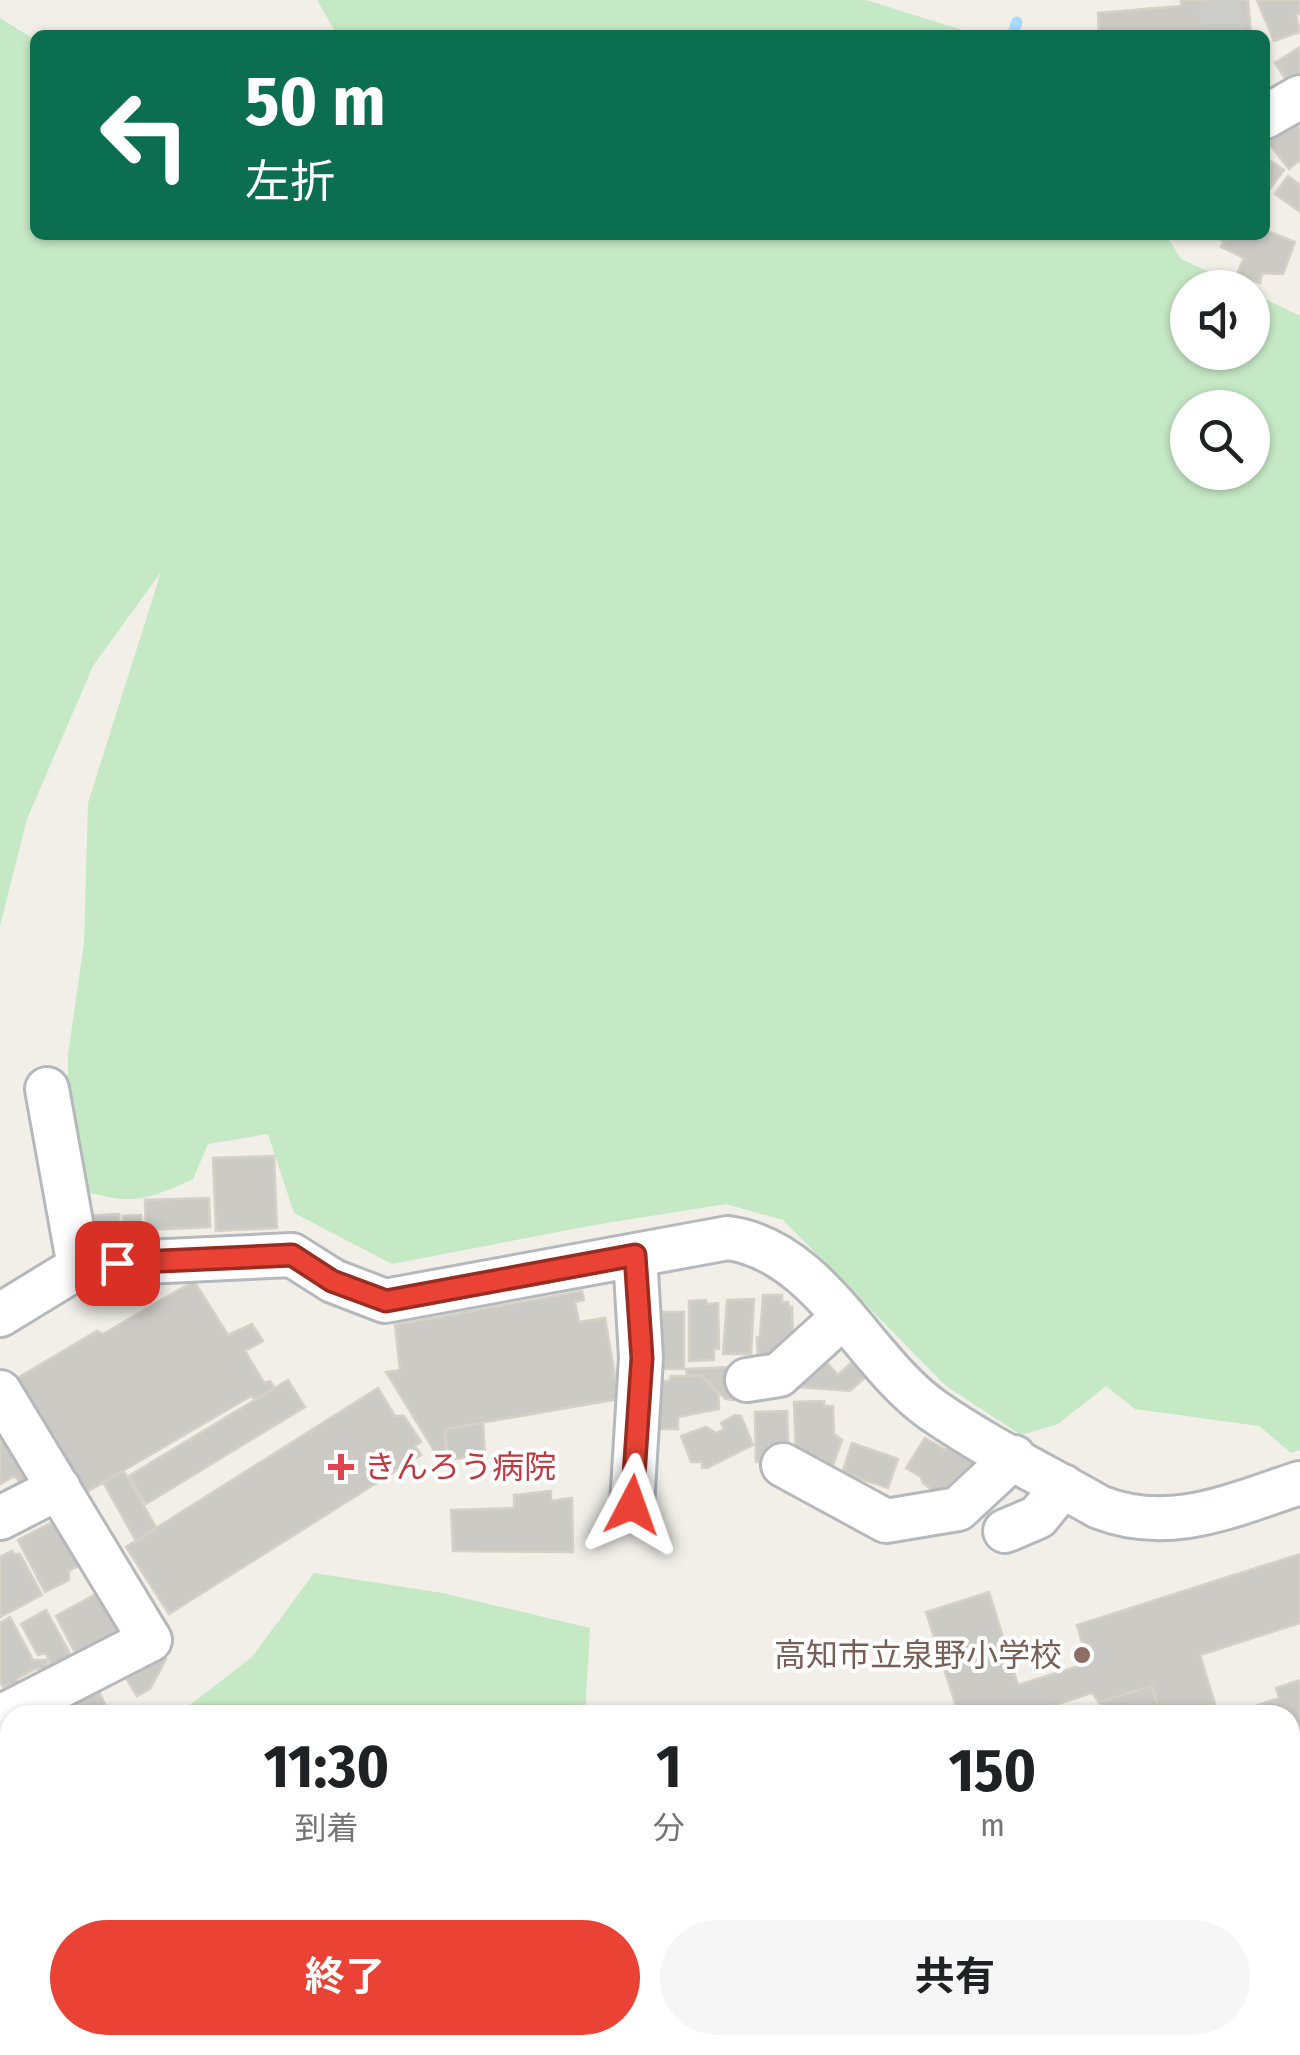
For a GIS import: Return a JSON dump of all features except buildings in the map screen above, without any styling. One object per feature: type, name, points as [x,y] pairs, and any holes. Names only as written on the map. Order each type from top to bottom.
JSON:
[{"type":"street","points":[[1270,114],[1300,97]]},
{"type":"street","points":[[47,1089],[82,1265]]},
{"type":"street","points":[[0,1315],[82,1265],[292,1255],[332,1281],[386,1301],[728,1238],[749,1241],[789,1264],[932,1410],[1014,1458],[1039,1518],[1099,1507],[1146,1520],[1214,1510],[1300,1483]]},
{"type":"street","points":[[632,1505],[642,1358],[635,1255]]},
{"type":"street","points":[[746,1380],[779,1376],[844,1316]]},
{"type":"street","points":[[0,1392],[150,1640],[23,1705]]},
{"type":"street","points":[[783,1465],[886,1521],[958,1509],[1014,1458]]},
{"type":"street","points":[[0,1518],[59,1488]]},
{"type":"green space","points":[[317,0],[866,0],[962,30],[334,30]]},
{"type":"green space","points":[[0,18],[30,37],[30,240],[1169,240],[1181,259],[1205,270],[1170,270],[1170,370],[1270,370],[1270,301],[1300,316],[1300,1450],[1291,1453],[1259,1426],[1135,1409],[1106,1386],[1058,1424],[1021,1435],[946,1386],[783,1220],[726,1204],[392,1264],[294,1213],[268,1134],[208,1144],[193,1179],[147,1197],[122,1199],[74,1188],[68,1123],[68,1055],[84,943],[88,803],[161,572],[93,666],[27,819],[0,926]]},
{"type":"green space","points":[[314,1573],[442,1593],[590,1628],[586,1705],[190,1705],[252,1657]]},
{"type":"waterway","points":[[1014,30],[1017,22]]},
{"type":"tunnel","points":[[1218,0],[1223,30]]},
{"type":"place","name":"きんろう病院","points":[[341,1467]]},
{"type":"place","name":"高知市立泉野小学校","points":[[1082,1655]]},
{"type":"route","points":[[117,1263],[292,1255],[332,1281],[386,1301],[635,1255],[642,1358],[632,1505]]}]
